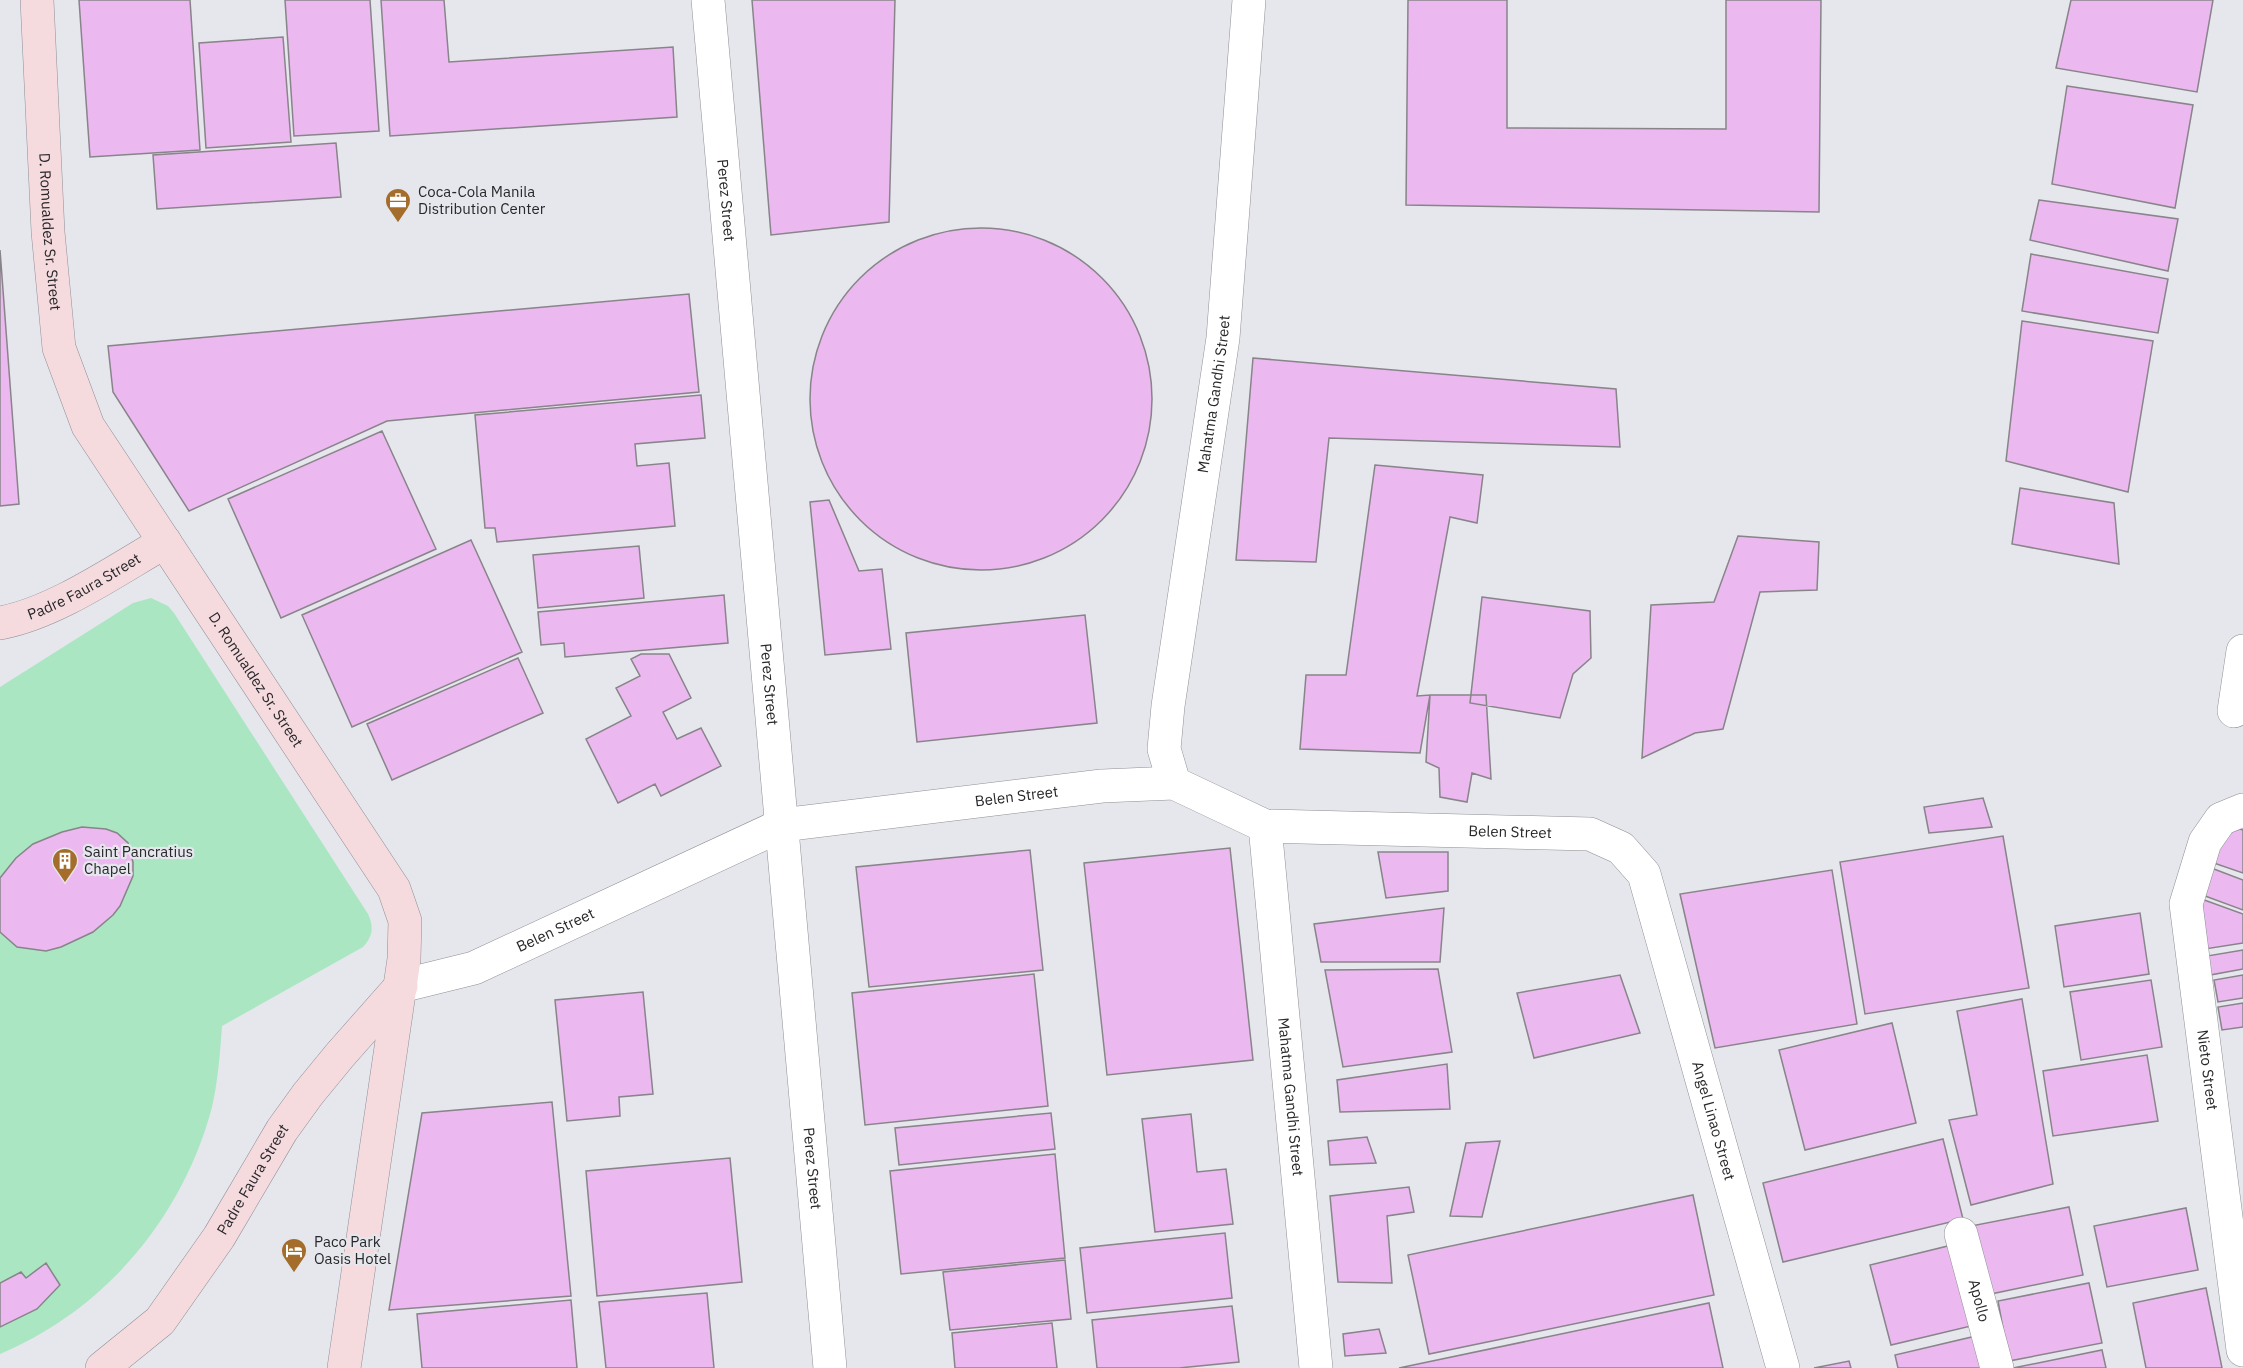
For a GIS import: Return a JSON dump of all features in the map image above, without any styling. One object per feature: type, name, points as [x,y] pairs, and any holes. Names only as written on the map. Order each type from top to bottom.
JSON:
[{"type":"main road","name":"D. Romualdez Sr. Street","points":[[36,0],[48,232],[59,348],[88,426],[394,889],[405,921],[401,986],[344,1368]]},
{"type":"main road","name":"Padre Faura Street","points":[[0,623],[21,619],[68,597],[165,542]]},
{"type":"main road","name":"Padre Faura Street","points":[[102,1368],[160,1321],[219,1237],[282,1130],[340,1054],[401,986]]},
{"type":"street","name":"Perez Street","points":[[708,0],[830,1368]]},
{"type":"street","name":"Mahatma Gandhi Street","points":[[1174,783],[1164,749],[1167,717],[1223,338],[1249,0]]},
{"type":"street","points":[[2234,711],[2243,651]]},
{"type":"street","name":"Belen Street","points":[[401,986],[474,968],[782,825],[1102,786],[1174,783],[1265,826],[1590,834],[1621,848],[1644,874]]},
{"type":"street","name":"Nieto Street","points":[[2243,810],[2221,819],[2205,842],[2186,904],[2243,1350]]},
{"type":"street","name":"Mahatma Gandhi Street","points":[[1265,826],[1316,1368]]},
{"type":"street","name":"Angel Linao Street","points":[[1644,874],[1784,1368]]},
{"type":"street","name":"Apollo","points":[[1961,1234],[1997,1368]]},
{"type":"green space","points":[[151,598],[168,606],[174,613],[368,914],[372,931],[363,947],[222,1026],[212,1107],[199,1147],[181,1186],[160,1222],[106,1286],[73,1312],[38,1335],[0,1354],[0,687],[133,603]]},
{"type":"building","points":[[79,0],[190,0],[200,150],[90,157]]},
{"type":"building","points":[[285,0],[370,0],[379,131],[294,136]]},
{"type":"building","points":[[381,0],[444,0],[449,62],[673,47],[677,117],[390,136]]},
{"type":"building","points":[[752,0],[895,0],[889,222],[771,235]]},
{"type":"building","points":[[1408,0],[1507,0],[1507,128],[1726,129],[1726,0],[1821,0],[1819,212],[1406,205]]},
{"type":"building","points":[[2071,0],[2213,0],[2197,92],[2056,68]]},
{"type":"building","points":[[283,37],[291,142],[206,148],[199,43]]},
{"type":"building","points":[[2067,86],[2193,105],[2175,208],[2052,184]]},
{"type":"building","points":[[336,143],[341,197],[157,209],[153,155]]},
{"type":"building","points":[[2039,200],[2178,219],[2168,271],[2030,240]]},
{"type":"building","points":[[981,228],[1014,231],[1047,241],[1076,257],[1102,278],[1123,304],[1139,333],[1149,366],[1152,399],[1149,432],[1139,465],[1123,494],[1102,520],[1076,541],[1047,557],[1014,567],[981,570],[948,567],[915,557],[886,541],[860,520],[839,494],[823,465],[813,432],[810,399],[813,366],[823,333],[839,304],[860,278],[886,257],[915,241],[948,231]]},
{"type":"building","points":[[0,250],[19,504],[0,506]]},
{"type":"building","points":[[2031,254],[2168,279],[2158,333],[2022,311]]},
{"type":"building","points":[[689,294],[699,392],[387,421],[189,511],[113,392],[108,346]]},
{"type":"building","points":[[2022,321],[2153,341],[2128,492],[2006,461]]},
{"type":"building","points":[[1253,358],[1616,389],[1620,447],[1329,438],[1316,562],[1236,560]]},
{"type":"building","points":[[701,395],[705,438],[635,444],[637,466],[669,463],[675,526],[497,542],[495,528],[485,528],[475,415]]},
{"type":"building","points":[[382,431],[436,549],[281,618],[228,499]]},
{"type":"building","points":[[1375,465],[1483,475],[1477,523],[1450,517],[1417,696],[1430,695],[1420,753],[1300,749],[1306,675],[1346,675]]},
{"type":"building","points":[[2020,488],[2114,503],[2119,564],[2012,544]]},
{"type":"building","points":[[829,500],[859,571],[882,569],[891,649],[825,655],[810,502]]},
{"type":"building","points":[[1738,536],[1819,542],[1817,590],[1760,592],[1723,729],[1695,733],[1642,758],[1651,605],[1714,602]]},
{"type":"building","points":[[471,540],[522,652],[352,727],[302,615]]},
{"type":"building","points":[[639,546],[644,598],[538,608],[533,555]]},
{"type":"building","points":[[724,595],[728,643],[565,657],[564,643],[541,645],[538,612]]},
{"type":"building","points":[[1482,597],[1590,611],[1591,658],[1573,674],[1560,718],[1470,703]]},
{"type":"building","points":[[1085,615],[1097,723],[917,742],[906,633]]},
{"type":"building","points":[[641,654],[669,654],[691,698],[663,712],[677,739],[701,728],[721,766],[661,796],[655,784],[618,803],[586,739],[631,716],[616,688],[640,676],[631,659]]},
{"type":"building","points":[[518,658],[543,713],[392,780],[367,724]]},
{"type":"building","points":[[1430,695],[1486,695],[1491,779],[1472,773],[1467,802],[1440,797],[1439,768],[1426,762]]},
{"type":"building","points":[[1983,798],[1992,827],[1929,833],[1924,807]]},
{"type":"building","name":"Saint Pancratius Chapel","points":[[82,827],[106,829],[117,833],[128,843],[133,862],[133,876],[120,906],[93,932],[61,947],[46,951],[17,947],[0,932],[0,878],[16,858],[33,844],[62,832]]},
{"type":"building","points":[[2243,830],[2243,873],[2208,861],[2216,837]]},
{"type":"building","points":[[2003,836],[2029,988],[1865,1014],[1840,862]]},
{"type":"building","points":[[1230,848],[1253,1060],[1107,1075],[1084,863]]},
{"type":"building","points":[[1030,850],[1043,970],[869,987],[856,867]]},
{"type":"building","points":[[1378,852],[1448,852],[1448,891],[1386,898]]},
{"type":"building","points":[[2206,866],[2243,880],[2243,910],[2197,893]]},
{"type":"building","points":[[1832,870],[1857,1024],[1715,1048],[1680,894]]},
{"type":"building","points":[[2196,897],[2243,914],[2243,943],[2205,949]]},
{"type":"building","points":[[1444,908],[1440,962],[1321,962],[1314,924]]},
{"type":"building","points":[[2140,913],[2149,974],[2064,987],[2055,926]]},
{"type":"building","points":[[2243,950],[2243,969],[2210,975],[2207,956]]},
{"type":"building","points":[[1438,969],[1452,1052],[1343,1067],[1325,970]]},
{"type":"building","points":[[1034,974],[1048,1106],[865,1125],[852,993]]},
{"type":"building","points":[[1620,975],[1640,1033],[1534,1058],[1517,993]]},
{"type":"building","points":[[2243,975],[2243,998],[2218,1002],[2214,980]]},
{"type":"building","points":[[2151,980],[2162,1047],[2081,1060],[2070,992]]},
{"type":"building","points":[[643,992],[653,1094],[619,1097],[620,1116],[567,1121],[555,1000]]},
{"type":"building","points":[[2022,999],[2053,1184],[1971,1205],[1949,1120],[1977,1115],[1957,1011]]},
{"type":"building","points":[[2243,1003],[2243,1027],[2222,1030],[2218,1007]]},
{"type":"building","points":[[1892,1023],[1916,1123],[1805,1150],[1779,1050]]},
{"type":"building","points":[[2147,1055],[2158,1121],[2053,1136],[2043,1071]]},
{"type":"building","points":[[1447,1064],[1450,1109],[1340,1112],[1337,1080]]},
{"type":"building","points":[[552,1102],[571,1296],[389,1310],[422,1113]]},
{"type":"building","points":[[1051,1113],[1055,1149],[899,1165],[895,1128]]},
{"type":"building","points":[[1191,1114],[1197,1172],[1226,1169],[1233,1224],[1155,1232],[1142,1119]]},
{"type":"building","points":[[1367,1137],[1376,1163],[1330,1165],[1328,1141]]},
{"type":"building","points":[[1943,1139],[1963,1219],[1783,1262],[1763,1183]]},
{"type":"building","points":[[1500,1141],[1482,1217],[1450,1216],[1466,1143]]},
{"type":"building","points":[[1055,1154],[1065,1258],[901,1274],[890,1171]]},
{"type":"building","points":[[730,1158],[742,1282],[597,1296],[586,1171]]},
{"type":"building","points":[[1409,1187],[1414,1212],[1387,1216],[1392,1283],[1338,1282],[1330,1196]]},
{"type":"building","points":[[1693,1195],[1714,1295],[1429,1354],[1408,1255]]},
{"type":"building","points":[[2069,1207],[2083,1275],[1986,1295],[1971,1226]]},
{"type":"building","points":[[2186,1208],[2198,1270],[2107,1287],[2094,1226]]},
{"type":"building","points":[[1225,1233],[1232,1298],[1087,1313],[1080,1248]]},
{"type":"building","points":[[1952,1245],[1971,1326],[1891,1345],[1870,1265]]},
{"type":"building","points":[[1065,1260],[1071,1319],[950,1330],[943,1272]]},
{"type":"building","points":[[46,1263],[60,1285],[37,1309],[0,1327],[0,1283],[21,1272],[26,1278]]},
{"type":"building","points":[[2089,1283],[2102,1343],[2009,1361],[1998,1301]]},
{"type":"building","points":[[2206,1288],[2222,1368],[2146,1368],[2133,1303]]},
{"type":"building","points":[[707,1293],[714,1368],[606,1368],[599,1302]]},
{"type":"building","points":[[571,1300],[577,1368],[422,1368],[417,1314]]},
{"type":"building","points":[[1709,1303],[1723,1368],[1399,1368]]},
{"type":"building","points":[[1232,1306],[1239,1362],[1179,1368],[1097,1368],[1092,1320]]},
{"type":"building","points":[[1052,1323],[1057,1368],[955,1368],[952,1333]]},
{"type":"building","points":[[1379,1329],[1386,1353],[1345,1356],[1343,1334]]},
{"type":"building","points":[[1976,1336],[1984,1368],[1898,1368],[1895,1355]]},
{"type":"building","points":[[2102,1350],[2106,1368],[2013,1368]]},
{"type":"building","points":[[1849,1361],[1851,1368],[1814,1368]]},
{"type":"place","name":"Coca-Cola Manila Distribution Center","points":[[398,224]]},
{"type":"place","name":"Saint Pancratius Chapel","points":[[65,884]]},
{"type":"place","name":"Paco Park Oasis Hotel","points":[[294,1274]]}]
